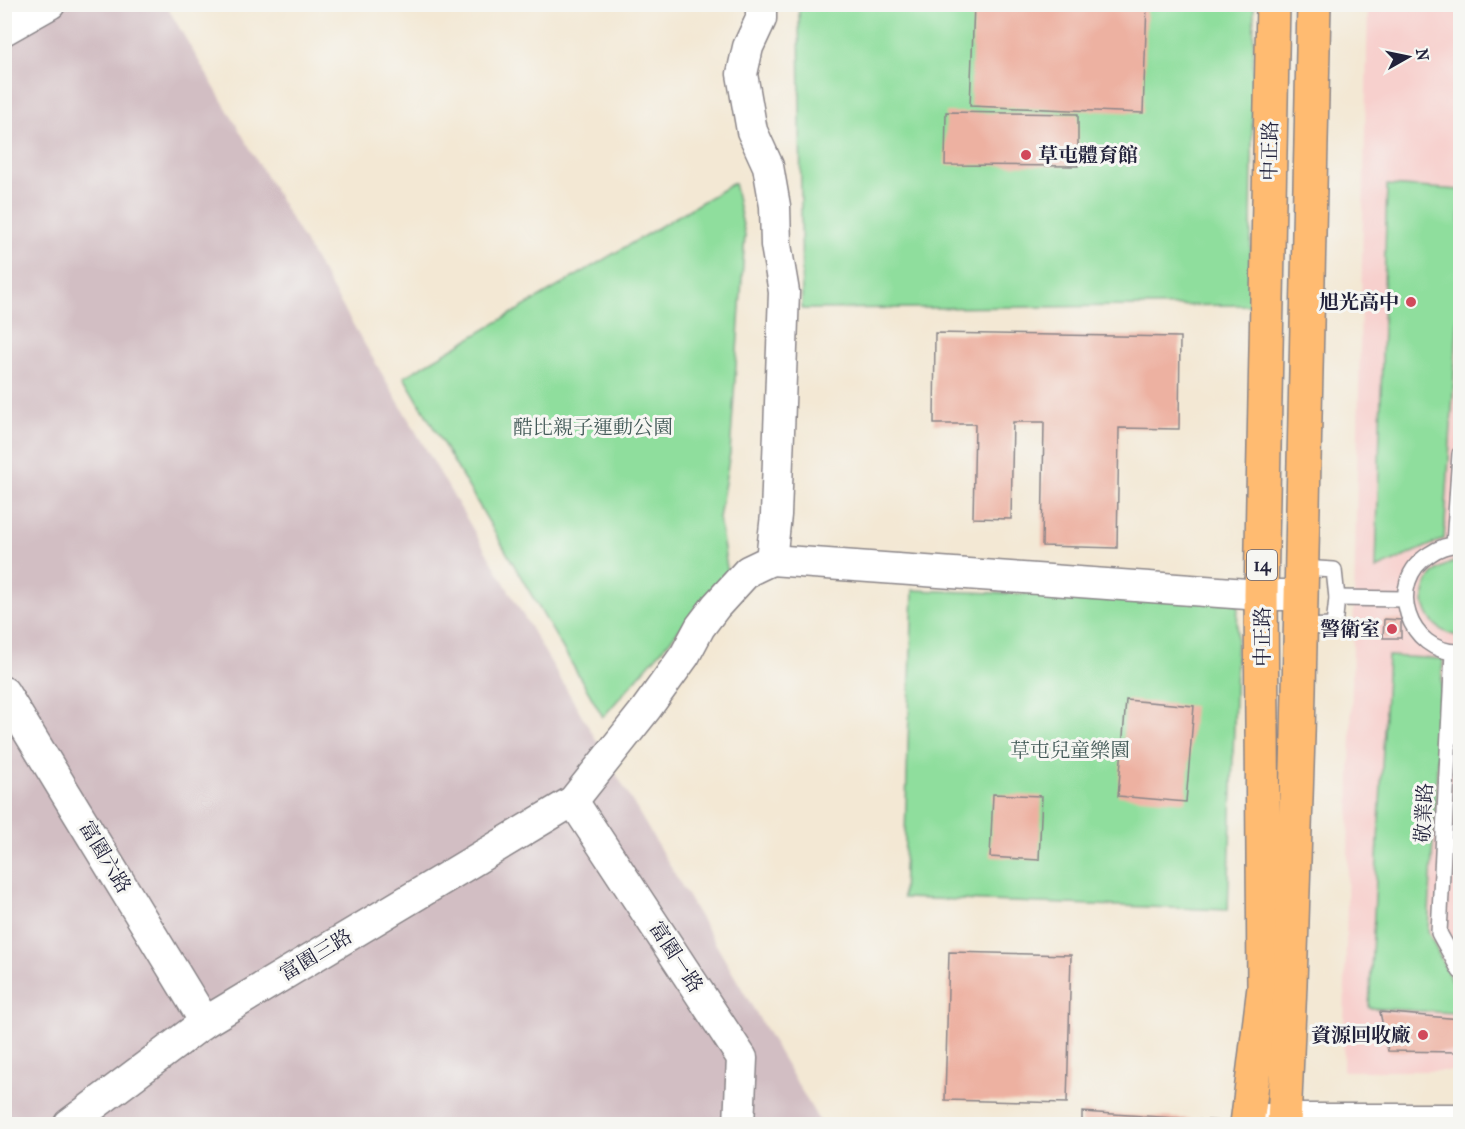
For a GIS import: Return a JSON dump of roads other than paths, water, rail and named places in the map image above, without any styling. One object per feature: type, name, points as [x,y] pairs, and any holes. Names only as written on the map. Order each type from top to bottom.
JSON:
[{"type":"main road","name":"中正路","points":[[1247,1122],[1264,987],[1261,595],[1273,4]]},
{"type":"main road","name":"中正路","points":[[1284,1122],[1301,597],[1314,4]]},
{"type":"street","points":[[4,30],[50,4]]},
{"type":"street","points":[[761,4],[760,19],[748,47],[741,74],[752,131],[768,166],[770,176],[775,206],[776,245],[784,292],[776,515],[771,560]]},
{"type":"street","points":[[573,801],[646,709],[685,655],[700,627],[716,606],[748,572],[771,560],[1301,597]]},
{"type":"street","name":"富園六路","points":[[4,692],[205,1022]]},
{"type":"street","name":"富園三路","points":[[69,1125],[205,1022],[573,801]]},
{"type":"street","name":"富園一路","points":[[573,801],[742,1058],[739,1125]]},
{"type":"street","points":[[1247,1122],[1425,1122],[1461,1119]]},
{"type":"lane","points":[[1457,652],[1435,647],[1420,636],[1410,621],[1404,599],[1413,570],[1424,558],[1438,549],[1457,545],[1461,454]]},
{"type":"lane","points":[[1334,570],[1337,598],[1334,626],[1301,597],[1334,570]]},
{"type":"lane","points":[[1337,598],[1404,599]]},
{"type":"lane","name":"敬業路","points":[[1457,652],[1439,933],[1461,971]]},
{"type":"place","name":"草屯體育館","points":[[1026,155]]},
{"type":"place","name":"旭光高中","points":[[1411,302]]},
{"type":"place","name":"警衛室","points":[[1392,629]]},
{"type":"place","name":"資源回收廠","points":[[1423,1035]]},
{"type":"park label","name":"酷比親子運動公園","points":[[593,427]]},
{"type":"park label","name":"草屯兒童樂園","points":[[1070,750]]}]
